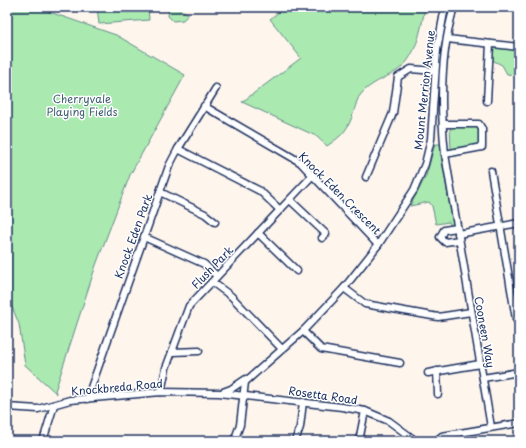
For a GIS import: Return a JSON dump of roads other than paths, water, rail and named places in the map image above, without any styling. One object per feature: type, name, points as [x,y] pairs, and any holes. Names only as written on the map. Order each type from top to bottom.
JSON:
[{"type":"street","name":"Mount Merrion Avenue","points":[[219,393],[231,389],[248,378],[303,331],[344,288],[378,245],[414,190],[425,164],[431,139],[435,71],[439,37],[445,7]]},
{"type":"street","name":"Mount Merrion Avenue","points":[[443,139],[443,80],[447,39],[454,7]]},
{"type":"street","points":[[447,39],[519,46]]},
{"type":"street","points":[[487,101],[490,44]]},
{"type":"street","points":[[366,177],[393,113],[398,77],[411,69],[435,71]]},
{"type":"street","name":"Knock Eden Park","points":[[87,399],[160,192],[178,149],[216,88]]},
{"type":"street","name":"Knock Eden Crescent","points":[[204,106],[295,159],[378,245]]},
{"type":"street","points":[[443,124],[479,124],[482,129],[482,147],[445,154]]},
{"type":"street","points":[[431,139],[443,139]]},
{"type":"street","name":"Cooneen Way","points":[[443,139],[491,427]]},
{"type":"street","points":[[178,149],[260,191],[280,210]]},
{"type":"street","points":[[491,171],[516,319],[519,323]]},
{"type":"street","name":"Flush Park","points":[[161,392],[186,310],[312,176]]},
{"type":"street","points":[[160,192],[205,214],[215,222]]},
{"type":"street","points":[[290,200],[326,234],[322,238]]},
{"type":"street","points":[[458,234],[519,223]]},
{"type":"street","points":[[258,233],[298,271]]},
{"type":"street","points":[[144,237],[204,264],[217,276]]},
{"type":"street","points":[[212,282],[230,296],[282,350]]},
{"type":"street","points":[[344,288],[364,304],[438,317],[471,312]]},
{"type":"street","points":[[303,331],[321,350],[400,363]]},
{"type":"street","points":[[172,352],[199,351]]},
{"type":"street","points":[[428,373],[480,364]]},
{"type":"street","points":[[437,371],[438,394]]},
{"type":"street","points":[[483,378],[519,372]]},
{"type":"street","points":[[234,441],[240,425],[244,385],[248,378]]},
{"type":"street","name":"Knockbreda Road","points":[[7,407],[38,409],[70,400],[161,392],[219,393]]},
{"type":"street","name":"Rosetta Road","points":[[219,393],[303,402],[365,411],[388,421],[416,441]]},
{"type":"street","points":[[295,441],[300,427],[303,402]]},
{"type":"street","points":[[43,441],[54,405]]},
{"type":"street","points":[[359,441],[365,411]]},
{"type":"street","points":[[436,441],[442,436],[519,423]]},
{"type":"park label","name":"Cherryvale Playing Fields","points":[[82,104]]}]
